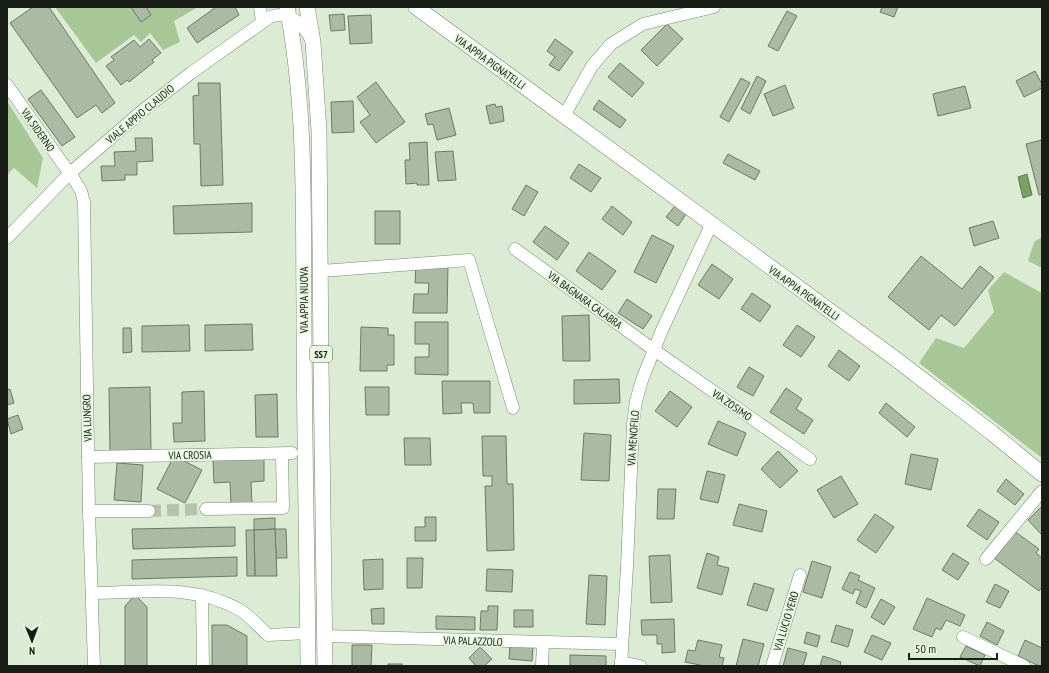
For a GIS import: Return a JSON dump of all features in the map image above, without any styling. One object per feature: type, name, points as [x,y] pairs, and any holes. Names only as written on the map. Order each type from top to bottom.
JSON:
[{"type":"main road","name":"VIA APPIA NUOVA","points":[[307,7],[313,42],[319,124],[325,666]]},
{"type":"main road","points":[[313,42],[316,7]]},
{"type":"main road","name":"VIA APPIA PIGNATELLI","points":[[416,7],[711,225],[897,360],[987,429],[1042,474]]},
{"type":"main road","name":"VIA APPIA NUOVA","points":[[288,12],[296,62],[303,155],[304,453],[308,666]]},
{"type":"street","points":[[260,7],[262,22]]},
{"type":"street","points":[[564,116],[592,66],[611,44],[643,24],[714,7]]},
{"type":"street","points":[[288,12],[304,27],[313,42]]},
{"type":"street","name":"VIALE APPIO CLAUDIO","points":[[7,238],[69,174],[160,96],[262,22],[274,16],[288,12]]},
{"type":"street","name":"VIA SIDERNO","points":[[7,85],[69,174]]},
{"type":"street","name":"VIA LUNGRO","points":[[69,174],[81,191],[84,202],[89,511],[94,666]]},
{"type":"street","name":"VIA MENOFILO","points":[[621,664],[633,424],[636,401],[642,380],[654,350],[711,225]]},
{"type":"street","name":"VIA BAGNARA CALABRA","points":[[515,249],[654,350]]},
{"type":"street","points":[[321,271],[469,260],[513,408]]},
{"type":"street","name":"VIA ZOSIMO","points":[[654,350],[810,459]]},
{"type":"street","name":"VIA CROSIA","points":[[88,457],[287,454],[283,508],[206,509]]},
{"type":"street","points":[[986,559],[1042,491]]},
{"type":"street","points":[[89,511],[149,511]]},
{"type":"street","name":"VIA LUCIO VERO","points":[[772,666],[800,575]]},
{"type":"street","points":[[92,593],[119,593],[147,590],[172,591],[202,595],[241,610],[268,635],[308,633]]},
{"type":"street","points":[[202,595],[203,666]]},
{"type":"street","name":"VIA PALAZZOLO","points":[[324,636],[622,644]]},
{"type":"street","points":[[963,637],[1024,666]]},
{"type":"street","points":[[542,666],[543,643]]},
{"type":"street","points":[[621,664],[640,666]]},
{"type":"shaded area","points":[[55,7],[198,7],[174,21],[180,42],[163,50],[150,33],[141,42],[134,35],[96,63]]},
{"type":"shaded area","points":[[7,101],[43,158],[37,188],[14,168],[7,175]]},
{"type":"shaded area","points":[[1027,174],[1032,195],[1023,198],[1018,177]]},
{"type":"shaded area","points":[[1042,237],[1042,268],[1028,261],[1034,242]]},
{"type":"shaded area","points":[[1004,272],[1042,293],[1042,458],[919,363],[936,338],[964,348],[994,312],[988,290]]},
{"type":"building","points":[[33,7],[49,7],[115,103],[102,113],[96,105],[77,118],[10,23]]},
{"type":"building","points":[[131,7],[146,7],[151,15],[141,22]]},
{"type":"building","points":[[216,7],[235,7],[239,15],[197,43],[187,28]]},
{"type":"building","points":[[882,7],[898,7],[894,17],[880,12]]},
{"type":"building","points":[[787,11],[797,16],[778,51],[768,46]]},
{"type":"building","points":[[344,14],[345,30],[331,31],[329,15]]},
{"type":"building","points":[[371,15],[372,43],[350,44],[348,16]]},
{"type":"building","points":[[667,24],[683,39],[657,66],[641,50]]},
{"type":"building","points":[[149,39],[161,53],[152,60],[154,62],[129,82],[127,80],[121,85],[106,66],[114,60],[111,57],[134,40],[140,47]]},
{"type":"building","points":[[555,39],[573,52],[559,71],[549,65],[555,57],[547,51]]},
{"type":"building","points":[[620,63],[644,83],[632,97],[608,77]]},
{"type":"building","points":[[1035,71],[1042,84],[1042,88],[1024,97],[1016,81]]},
{"type":"building","points":[[757,76],[766,81],[750,114],[741,109]]},
{"type":"building","points":[[741,78],[750,83],[729,122],[720,117]]},
{"type":"building","points":[[376,82],[405,122],[376,143],[360,122],[370,115],[357,97]]},
{"type":"building","points":[[198,83],[220,83],[223,185],[201,186],[200,144],[194,144],[193,96],[199,95]]},
{"type":"building","points":[[785,85],[794,108],[773,116],[764,94]]},
{"type":"building","points":[[965,86],[971,108],[938,116],[933,94]]},
{"type":"building","points":[[41,90],[75,137],[62,146],[28,99]]},
{"type":"building","points":[[599,100],[626,120],[620,128],[593,109]]},
{"type":"building","points":[[353,101],[354,132],[332,133],[331,102]]},
{"type":"building","points":[[495,104],[496,107],[502,106],[504,121],[490,124],[486,106]]},
{"type":"building","points":[[449,108],[456,135],[437,140],[433,124],[428,125],[425,114]]},
{"type":"building","points":[[135,138],[152,138],[153,161],[137,162],[137,175],[125,175],[125,180],[102,181],[101,166],[115,166],[114,152],[136,151]]},
{"type":"building","points":[[1042,140],[1042,194],[1039,195],[1026,144]]},
{"type":"building","points":[[427,142],[429,185],[417,185],[417,183],[406,184],[405,160],[410,160],[409,143]]},
{"type":"building","points":[[453,151],[456,180],[438,181],[435,152]]},
{"type":"building","points":[[728,154],[760,171],[755,180],[723,163]]},
{"type":"building","points":[[579,164],[601,178],[591,192],[570,178]]},
{"type":"building","points":[[526,185],[538,192],[524,216],[512,209]]},
{"type":"building","points":[[252,203],[252,232],[174,234],[173,206]]},
{"type":"building","points":[[612,206],[632,222],[623,235],[602,219]]},
{"type":"building","points":[[675,206],[686,214],[678,226],[666,217]]},
{"type":"building","points":[[375,211],[400,211],[400,244],[375,244]]},
{"type":"building","points":[[993,221],[999,238],[974,246],[969,228]]},
{"type":"building","points":[[545,226],[569,243],[557,260],[533,242]]},
{"type":"building","points":[[652,235],[674,246],[656,283],[634,272]]},
{"type":"building","points":[[589,252],[616,271],[602,290],[576,271]]},
{"type":"building","points":[[921,256],[962,289],[980,266],[994,277],[955,326],[941,315],[929,330],[888,297]]},
{"type":"building","points":[[712,264],[733,279],[719,299],[698,285]]},
{"type":"building","points":[[416,265],[448,266],[447,313],[413,313],[414,294],[428,294],[429,283],[415,283]]},
{"type":"building","points":[[752,293],[771,306],[760,322],[741,309]]},
{"type":"building","points":[[627,299],[652,316],[643,329],[618,313]]},
{"type":"building","points":[[589,315],[590,361],[563,361],[562,316]]},
{"type":"building","points":[[415,322],[448,322],[448,375],[415,374],[415,357],[429,357],[429,344],[415,344]]},
{"type":"building","points":[[252,324],[253,350],[205,351],[205,325]]},
{"type":"building","points":[[189,325],[190,351],[142,352],[142,326]]},
{"type":"building","points":[[797,325],[815,337],[801,357],[783,345]]},
{"type":"building","points":[[361,327],[388,328],[388,335],[394,335],[394,365],[387,365],[387,371],[360,371]]},
{"type":"building","points":[[123,328],[131,328],[132,352],[123,353]]},
{"type":"building","points":[[839,350],[860,366],[849,381],[828,366]]},
{"type":"building","points":[[749,367],[764,376],[753,396],[737,387]]},
{"type":"building","points":[[619,379],[620,403],[574,404],[574,380]]},
{"type":"building","points":[[442,381],[490,381],[490,413],[474,413],[473,403],[461,403],[462,413],[443,414]]},
{"type":"building","points":[[150,387],[151,450],[110,451],[109,388]]},
{"type":"building","points":[[365,387],[389,387],[389,415],[366,415]]},
{"type":"building","points":[[786,388],[802,399],[796,409],[813,420],[804,434],[770,412]]},
{"type":"building","points":[[10,389],[14,403],[7,405],[7,390]]},
{"type":"building","points":[[204,391],[205,441],[174,442],[173,423],[182,423],[182,392]]},
{"type":"building","points":[[670,391],[692,407],[677,427],[655,411]]},
{"type":"building","points":[[277,394],[278,437],[256,437],[255,395]]},
{"type":"building","points":[[886,403],[915,427],[907,437],[879,413]]},
{"type":"building","points":[[18,415],[23,429],[11,434],[7,419]]},
{"type":"building","points":[[718,421],[746,433],[737,456],[708,444]]},
{"type":"building","points":[[584,433],[611,435],[609,481],[581,480]]},
{"type":"building","points":[[482,436],[506,436],[507,484],[513,484],[514,550],[487,551],[485,486],[492,486],[492,476],[483,476]]},
{"type":"building","points":[[404,438],[430,438],[431,465],[405,465]]},
{"type":"building","points":[[778,451],[798,471],[780,488],[761,469]]},
{"type":"building","points":[[911,454],[938,459],[931,490],[905,484]]},
{"type":"building","points":[[174,456],[202,470],[185,503],[157,489]]},
{"type":"building","points":[[264,459],[264,481],[251,482],[252,504],[231,504],[230,482],[214,483],[213,460]]},
{"type":"building","points":[[117,463],[143,465],[141,502],[114,500]]},
{"type":"building","points":[[707,471],[725,475],[718,503],[700,499]]},
{"type":"building","points":[[841,476],[858,504],[834,518],[817,490]]},
{"type":"building","points":[[1006,479],[1024,494],[1015,505],[997,491]]},
{"type":"building","points":[[658,489],[676,489],[674,519],[657,519]]},
{"type":"building","points":[[739,504],[767,511],[762,532],[733,525]]},
{"type":"building","points":[[1042,506],[1042,535],[1028,520]]},
{"type":"building","points":[[979,509],[999,522],[987,540],[967,526]]},
{"type":"building","points":[[875,514],[894,527],[876,553],[857,540]]},
{"type":"building","points":[[425,517],[436,517],[436,541],[415,541],[415,527],[425,527]]},
{"type":"building","points":[[275,518],[275,529],[254,530],[254,519]]},
{"type":"building","points":[[235,527],[235,546],[133,549],[132,529]]},
{"type":"building","points":[[275,529],[286,529],[287,558],[276,558]]},
{"type":"building","points":[[275,529],[277,576],[255,576],[254,530]]},
{"type":"building","points":[[246,530],[254,530],[255,576],[247,576]]},
{"type":"building","points":[[1014,531],[1039,549],[1036,553],[1042,558],[1042,587],[1039,591],[994,558]]},
{"type":"building","points":[[707,553],[719,557],[717,565],[729,568],[722,595],[697,588]]},
{"type":"building","points":[[953,553],[969,563],[958,580],[942,570]]},
{"type":"building","points":[[670,555],[672,602],[651,603],[649,556]]},
{"type":"building","points":[[237,557],[237,576],[132,579],[132,560]]},
{"type":"building","points":[[407,558],[423,558],[422,588],[407,588]]},
{"type":"building","points":[[383,559],[383,589],[364,590],[363,560]]},
{"type":"building","points":[[812,561],[831,567],[822,598],[803,592]]},
{"type":"building","points":[[487,569],[513,570],[512,592],[486,591]]},
{"type":"building","points":[[850,572],[860,576],[858,580],[875,588],[866,608],[856,603],[861,591],[855,589],[853,594],[842,589]]},
{"type":"building","points":[[589,575],[607,576],[605,625],[586,624]]},
{"type":"building","points":[[754,583],[774,589],[767,611],[747,605]]},
{"type":"building","points":[[995,584],[1009,591],[1000,608],[986,602]]},
{"type":"building","points":[[135,595],[147,607],[147,666],[125,666],[125,606]]},
{"type":"building","points":[[927,598],[965,615],[960,626],[946,620],[941,630],[936,628],[932,637],[913,629]]},
{"type":"building","points":[[881,599],[895,607],[884,625],[871,617]]},
{"type":"building","points":[[488,606],[498,606],[497,630],[480,630],[481,611],[488,611]]},
{"type":"building","points":[[384,608],[384,624],[372,624],[371,609]]},
{"type":"building","points":[[514,610],[533,610],[533,627],[514,627]]},
{"type":"building","points":[[436,616],[475,617],[475,630],[436,629]]},
{"type":"building","points":[[674,619],[675,652],[662,653],[662,644],[657,644],[657,635],[642,635],[641,620]]},
{"type":"building","points":[[987,622],[1004,631],[997,645],[980,636]]},
{"type":"building","points":[[212,625],[227,625],[247,636],[247,666],[212,666]]},
{"type":"building","points":[[836,625],[853,630],[848,647],[831,642]]},
{"type":"building","points":[[807,632],[820,636],[817,647],[804,643]]},
{"type":"building","points":[[872,635],[891,643],[882,660],[864,652]]},
{"type":"building","points":[[743,639],[764,644],[758,666],[736,666]]},
{"type":"building","points":[[698,640],[722,645],[719,657],[724,658],[722,666],[705,666],[685,662],[688,650],[695,651]]},
{"type":"building","points":[[1025,640],[1042,648],[1042,666],[1018,656]]},
{"type":"building","points":[[510,644],[533,646],[532,661],[509,659]]},
{"type":"building","points":[[352,645],[372,645],[371,666],[352,666]]},
{"type":"building","points":[[966,646],[985,655],[980,666],[960,657]]},
{"type":"building","points":[[480,647],[492,659],[484,666],[476,666],[469,658]]},
{"type":"building","points":[[788,648],[807,653],[803,666],[783,666]]},
{"type":"building","points":[[570,655],[606,656],[606,666],[570,666]]},
{"type":"building","points":[[823,656],[841,662],[840,666],[820,666]]},
{"type":"building","points":[[388,664],[402,664],[402,666],[388,666]]},
{"type":"tunnel","points":[[149,511],[206,509]]}]
